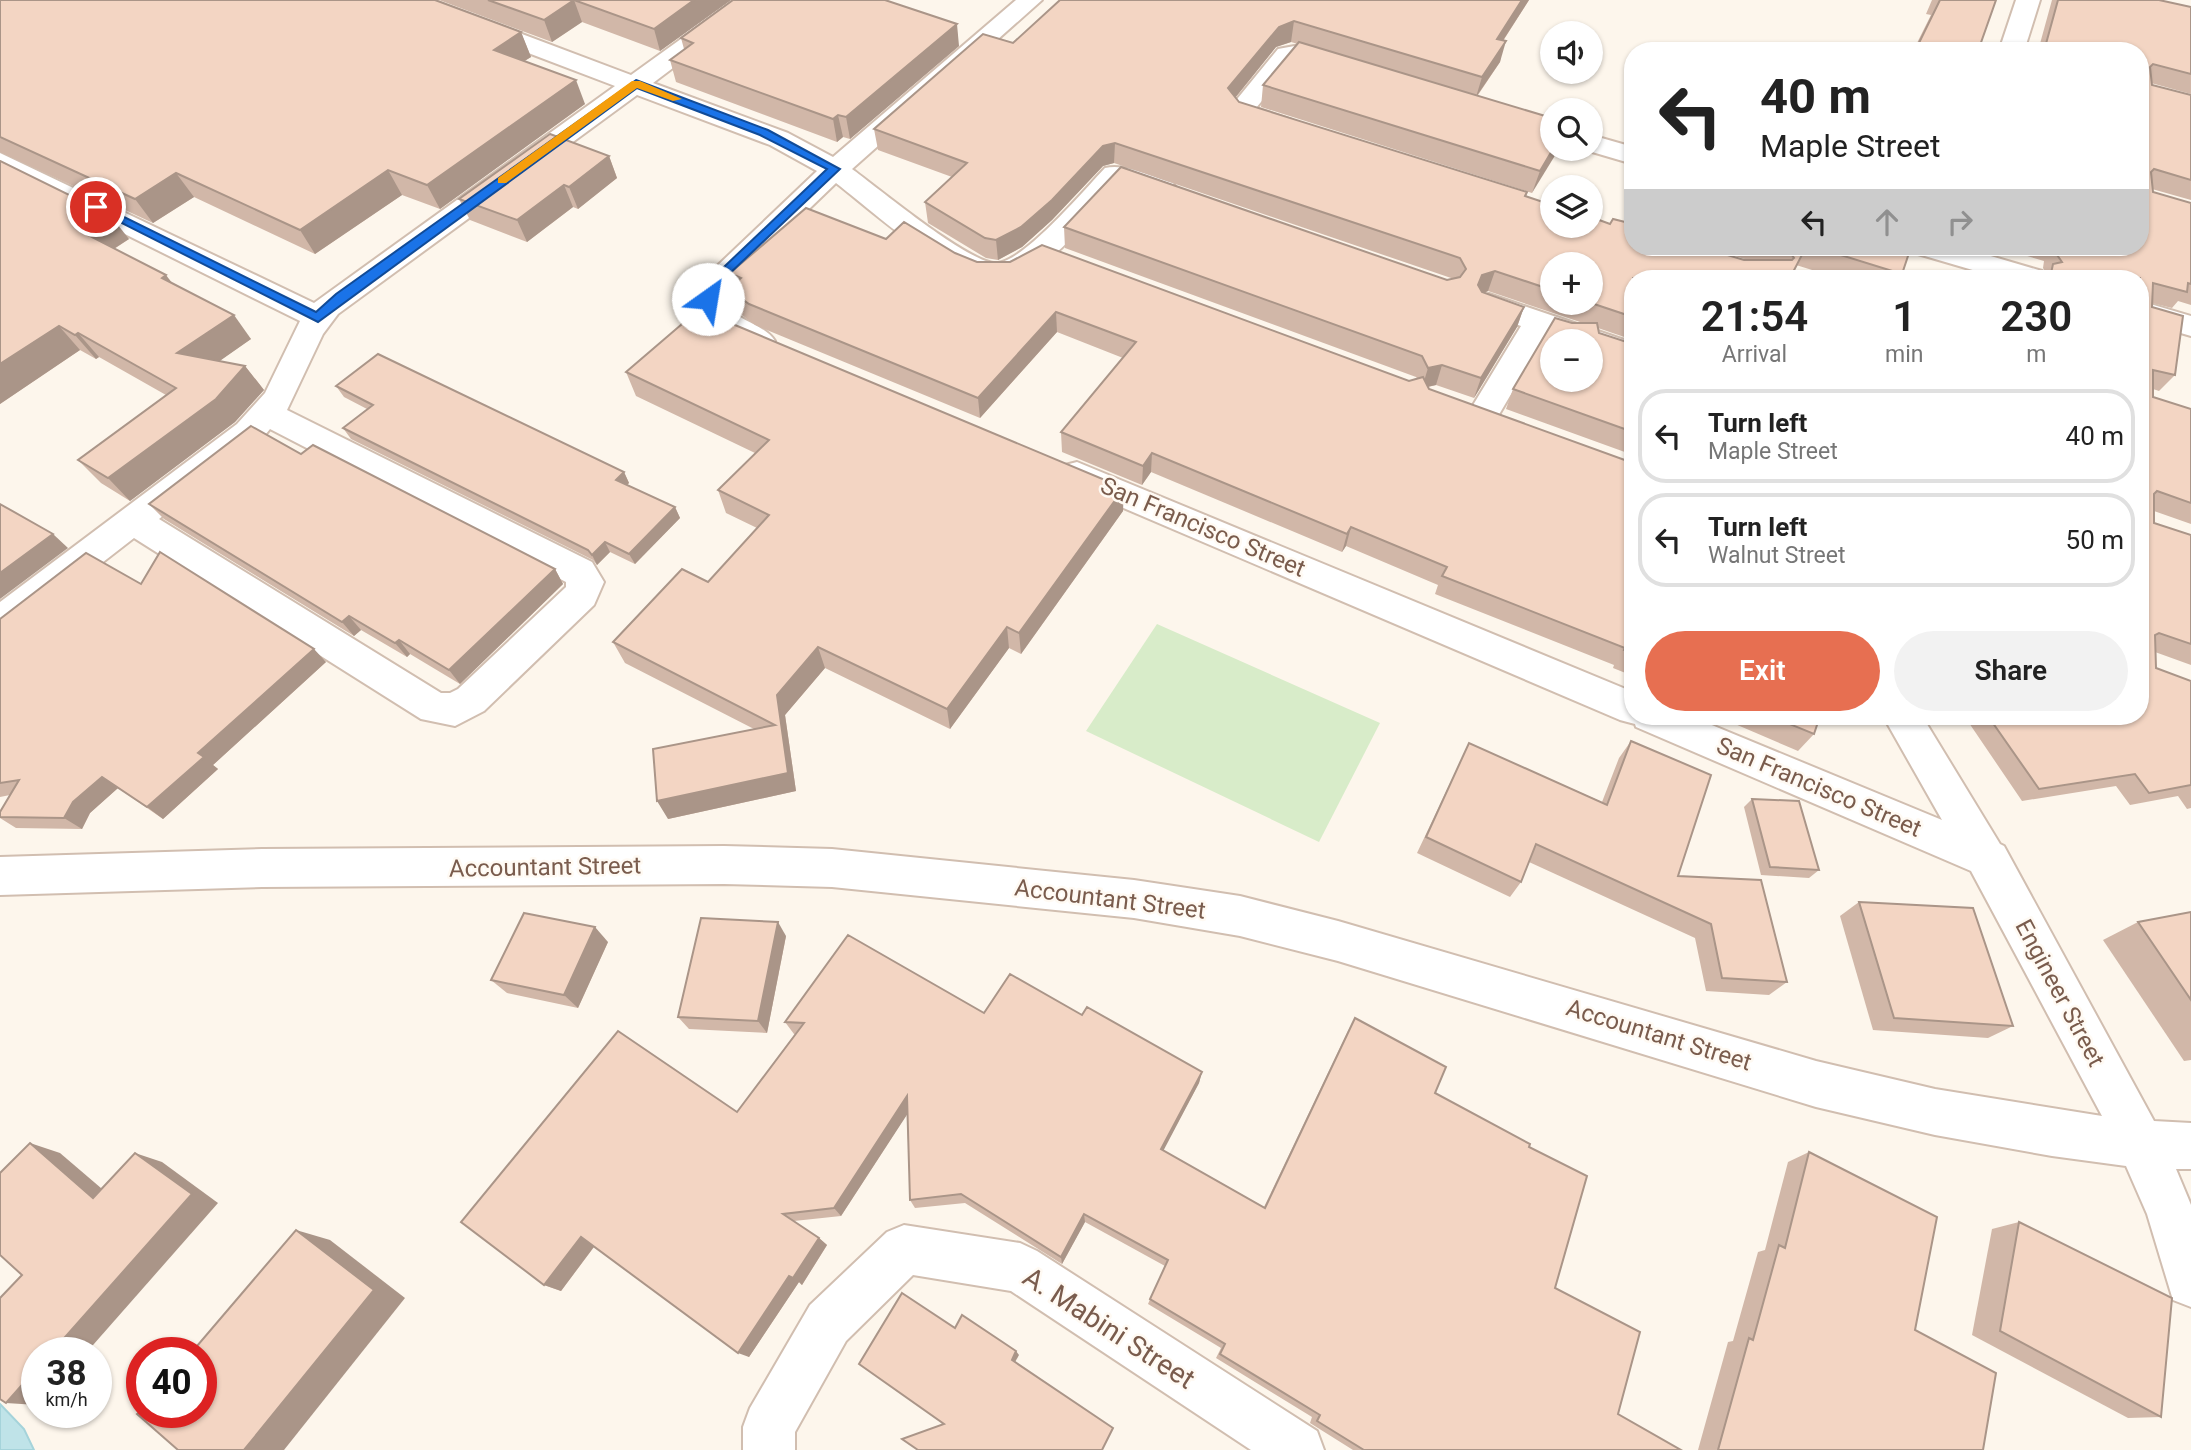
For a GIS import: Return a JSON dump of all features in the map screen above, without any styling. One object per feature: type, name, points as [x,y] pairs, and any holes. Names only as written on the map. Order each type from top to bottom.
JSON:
[{"type":"street","points":[[410,0],[760,131],[835,169],[952,257],[972,268],[1001,272],[1053,256],[1115,174],[1186,198]]},
{"type":"street","points":[[0,622],[227,450],[267,414],[278,399],[300,347],[318,317],[340,297],[751,0]]},
{"type":"street","points":[[794,355],[725,324],[713,312],[708,299],[710,287],[835,169],[1030,0]]},
{"type":"street","points":[[2014,42],[2028,0]]},
{"type":"street","points":[[1313,135],[1247,114],[1242,110],[1287,54],[1292,52],[1366,74]]},
{"type":"street","points":[[1603,147],[1624,153]]},
{"type":"street","points":[[0,160],[318,317]]},
{"type":"street","points":[[1939,256],[1998,270]]},
{"type":"street","points":[[1489,304],[1624,351]]},
{"type":"street","points":[[2149,314],[2191,326]]},
{"type":"street","points":[[1483,416],[1539,321]]},
{"type":"street","points":[[134,521],[434,708],[455,709],[471,700],[581,595],[586,582],[579,572],[267,414]]},
{"type":"street","name":"San Francisco Street","points":[[1049,462],[1624,705]]},
{"type":"street","name":"San Francisco Street","points":[[1671,725],[1989,859]]},
{"type":"street","name":"Engineer Street","points":[[1907,725],[1989,859],[2142,1144],[2182,1240],[2191,1282]]},
{"type":"street","name":"Accountant Street","points":[[0,876],[262,868],[724,865],[832,869],[1134,899],[1240,916],[1338,941],[1843,1090],[1948,1115],[2052,1133],[2142,1144],[2191,1146]]},
{"type":"street","name":"A. Mabini Street","points":[[769,1450],[769,1427],[828,1323],[904,1249],[1020,1268],[1297,1450]]},
{"type":"green space","points":[[1157,624],[1380,723],[1319,842],[1086,731]]},
{"type":"water","points":[[0,1404],[24,1429],[34,1450],[0,1450]]},
{"type":"building","points":[[0,0],[435,0],[521,32],[494,50],[576,80],[427,185],[388,170],[300,230],[176,173],[135,199],[0,137]]},
{"type":"building","points":[[488,0],[574,0],[544,20]]},
{"type":"building","points":[[574,0],[694,0],[654,29]]},
{"type":"building","points":[[733,0],[885,0],[957,24],[846,117],[838,115],[833,119],[670,60],[693,43],[681,38]]},
{"type":"building","points":[[1060,0],[1522,0],[1497,39],[1506,41],[1482,77],[1294,21],[1279,27],[1228,88],[1239,102],[1527,192],[1525,196],[1540,201],[1540,238],[1603,238],[1603,221],[1610,224],[1613,219],[1624,222],[1624,256],[1731,256],[1744,260],[1792,260],[1793,256],[1801,256],[1794,270],[1624,270],[1624,314],[1603,307],[1603,252],[1540,252],[1540,286],[1495,271],[1482,275],[1478,285],[1482,292],[1524,307],[1481,378],[1442,365],[1428,368],[1422,356],[1064,227],[1121,167],[1447,280],[1460,277],[1466,269],[1460,258],[1115,143],[1103,146],[1052,200],[1021,227],[996,240],[985,238],[925,202],[967,163],[874,129],[983,34],[1013,43]]},
{"type":"building","points":[[1940,0],[1996,0],[1981,42],[1919,42]]},
{"type":"building","points":[[2058,0],[2159,0],[2191,7],[2191,74],[2153,64],[2150,67],[2152,85],[2191,95],[2191,180],[2154,169],[2151,172],[2153,192],[2191,203],[2191,284],[2188,283],[2187,292],[2153,283],[2152,307],[2183,316],[2175,375],[2153,370],[2153,397],[2191,409],[2191,503],[2157,491],[2154,494],[2154,523],[2191,535],[2191,644],[2159,633],[2155,635],[2156,668],[2191,681],[2191,785],[2149,793],[2135,774],[2039,789],[1994,725],[2149,725],[2149,270],[2052,270],[2053,264],[2062,262],[2058,256],[2149,256],[2149,42],[2046,42]]},
{"type":"building","points":[[1299,42],[1540,114],[1540,161],[1546,161],[1540,171],[1263,85]]},
{"type":"building","points":[[550,134],[609,156],[569,187],[564,185],[517,220],[459,199]]},
{"type":"building","points":[[0,161],[110,215],[82,232],[166,275],[162,278],[234,315],[177,353],[245,366],[216,399],[108,478],[78,460],[176,388],[78,333],[75,335],[59,326],[0,364]]},
{"type":"building","points":[[806,208],[886,239],[904,222],[955,253],[977,262],[1010,262],[1042,245],[1409,381],[1423,377],[1429,389],[1624,460],[1624,648],[1442,576],[1447,567],[1351,527],[1347,534],[1152,453],[1143,466],[1061,432],[1136,342],[1056,312],[978,398],[749,304],[728,289],[741,278],[730,273]]},
{"type":"building","points":[[1844,256],[1908,256],[1903,270],[1889,270]]},
{"type":"building","points":[[703,306],[723,320],[1124,488],[1019,633],[1007,627],[947,709],[818,647],[777,695],[788,773],[657,801],[653,749],[775,725],[613,642],[682,569],[708,582],[769,515],[718,490],[769,440],[626,372]]},
{"type":"building","points":[[1555,318],[1572,323],[1597,323],[1598,329],[1548,329]]},
{"type":"building","points":[[1603,334],[1624,341],[1624,429],[1513,389],[1540,343],[1540,392],[1603,392]]},
{"type":"building","points":[[378,354],[624,472],[616,480],[675,507],[629,554],[605,542],[592,555],[588,550],[343,428],[373,405],[336,386]]},
{"type":"building","points":[[251,426],[301,454],[313,445],[555,569],[449,670],[399,640],[395,643],[349,616],[342,622],[149,504]]},
{"type":"building","points":[[0,504],[53,534],[0,573]]},
{"type":"building","points":[[160,552],[314,649],[198,753],[204,757],[147,807],[102,777],[73,802],[64,818],[0,817],[0,812],[19,780],[0,783],[0,619],[86,553],[141,584]]},
{"type":"building","points":[[1792,725],[1817,725],[1814,734]]},
{"type":"building","points":[[1631,741],[1711,775],[1678,876],[1761,880],[1787,982],[1722,978],[1711,924],[1536,844],[1521,882],[1426,837],[1469,743],[1607,805]]},
{"type":"building","points":[[1752,799],[1799,801],[1819,870],[1770,867]]},
{"type":"building","points":[[1859,902],[1973,908],[2013,1026],[1894,1018]]},
{"type":"building","points":[[2191,912],[2191,1000],[2138,922]]},
{"type":"building","points":[[524,913],[595,927],[564,995],[491,980]]},
{"type":"building","points":[[701,918],[778,922],[758,1021],[678,1017]]},
{"type":"building","points":[[848,935],[984,1013],[1010,974],[1082,1015],[1087,1007],[1202,1072],[1161,1149],[1265,1208],[1355,1018],[1446,1067],[1435,1093],[1530,1144],[1529,1147],[1587,1176],[1555,1288],[1640,1332],[1618,1414],[1681,1450],[1364,1450],[1317,1421],[1320,1415],[1220,1354],[1225,1344],[1150,1299],[1168,1260],[1084,1214],[1061,1257],[961,1194],[910,1200],[907,1096],[834,1208],[783,1214],[819,1238],[793,1278],[789,1276],[738,1353],[581,1237],[544,1285],[461,1222],[618,1031],[737,1112],[804,1023],[785,1022]]},
{"type":"building","points":[[30,1143],[93,1198],[135,1153],[192,1194],[65,1337],[21,1337],[21,1386],[6,1403],[0,1399],[0,1298],[22,1275],[0,1255],[0,1173]]},
{"type":"building","points":[[1809,1152],[1937,1217],[1915,1330],[1996,1373],[1983,1450],[1718,1450],[1749,1338],[1753,1340],[1779,1245],[1785,1248]]},
{"type":"building","points":[[2019,1222],[2172,1298],[2161,1417],[2000,1331]]},
{"type":"building","points":[[296,1230],[374,1290],[244,1450],[178,1450],[153,1428],[217,1428],[217,1337],[205,1337]]},
{"type":"building","points":[[902,1293],[955,1328],[962,1315],[1016,1351],[1012,1360],[1113,1428],[1102,1450],[918,1450],[902,1439],[944,1424],[859,1364]]},
{"type":"slow traffic","points":[[502,180],[636,84],[677,99]]},
{"type":"route","points":[[96,207],[318,317],[340,297],[636,84],[750,127],[835,169],[722,273],[710,287],[708,299]]}]
